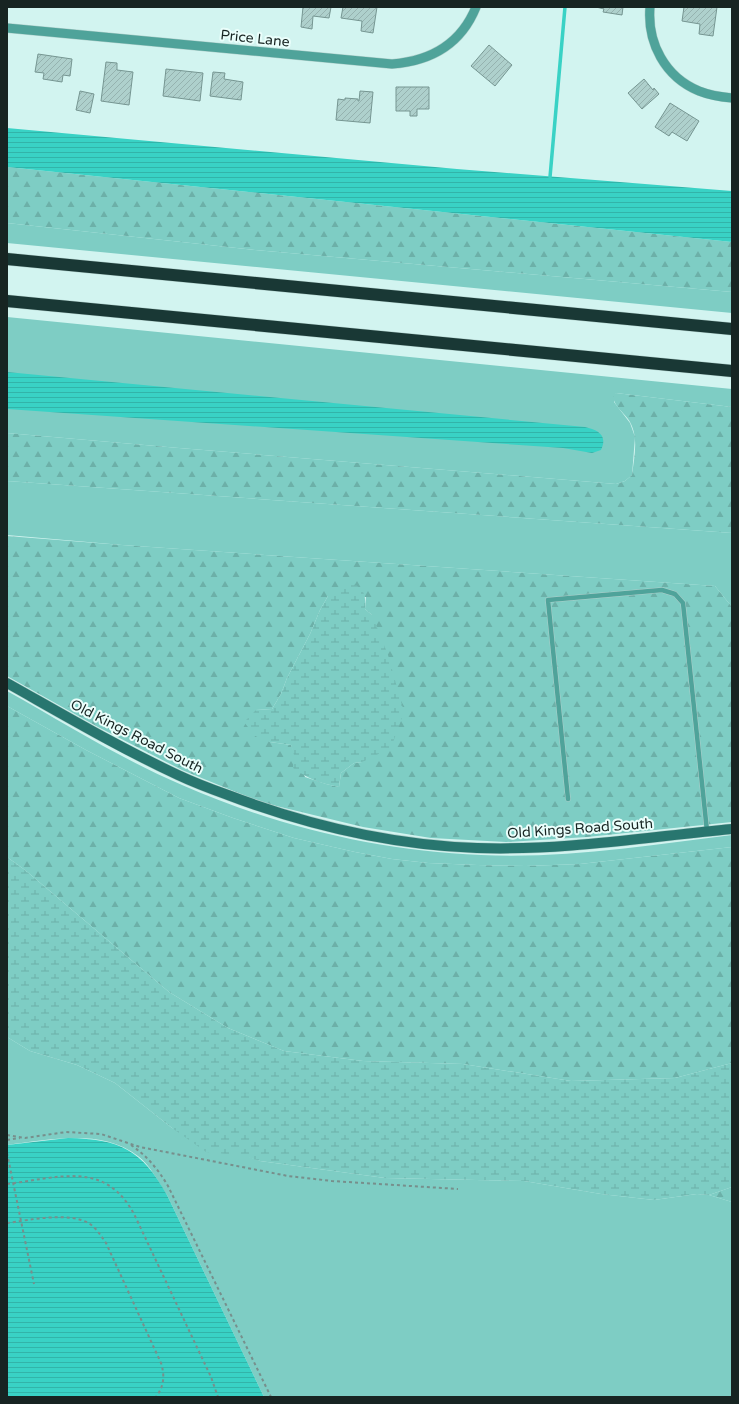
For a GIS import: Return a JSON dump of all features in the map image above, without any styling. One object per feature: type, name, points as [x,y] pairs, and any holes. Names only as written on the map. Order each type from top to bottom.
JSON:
[{"type":"highway","points":[[7,259],[732,329]]},
{"type":"highway","points":[[7,301],[732,371]]},
{"type":"street","name":"Price Lane","points":[[7,28],[392,64],[417,61],[439,51],[458,35],[467,25],[476,7]]},
{"type":"street","points":[[650,7],[649,22],[653,41],[657,51],[669,70],[688,86],[700,91],[732,98]]},
{"type":"street","name":"Old Kings Road South","points":[[7,683],[118,745],[192,782],[270,810],[351,832],[453,846],[503,848],[566,846],[732,829]]},
{"type":"lane","points":[[568,799],[548,600],[662,590],[675,594],[683,604],[707,831]]},
{"type":"path","points":[[7,1140],[66,1132],[88,1132],[101,1134],[157,1151],[288,1176],[332,1181],[458,1190]]},
{"type":"path","points":[[7,1135],[25,1138]]},
{"type":"path","points":[[128,1143],[148,1158],[168,1186],[271,1397]]},
{"type":"path","points":[[7,1153],[34,1284]]},
{"type":"path","points":[[7,1184],[61,1176],[84,1177],[102,1182],[117,1191],[125,1199],[135,1216],[211,1377],[218,1397]]},
{"type":"path","points":[[7,1223],[49,1218],[75,1219],[89,1224],[100,1234],[106,1243],[161,1363],[163,1370],[163,1385],[156,1397]]},
{"type":"green space","points":[[7,167],[732,242],[732,292],[255,250],[7,223]]},
{"type":"green space","points":[[7,223],[255,250],[732,292],[732,313],[7,243]]},
{"type":"green space","points":[[7,317],[732,389],[732,407],[616,393],[614,402],[630,423],[635,437],[632,475],[625,481],[616,484],[7,433]]},
{"type":"green space","points":[[616,393],[732,407],[732,533],[7,481],[7,433],[616,484],[625,481],[632,475],[635,441],[633,428],[630,422],[615,403],[613,396]]},
{"type":"green space","points":[[7,481],[732,533],[732,607],[715,586],[122,545],[7,535]]},
{"type":"green space","points":[[7,536],[715,586],[732,607],[732,822],[587,837],[506,842],[431,838],[363,827],[260,802],[182,770],[98,727],[7,676]],"holes":[[[328,596],[366,597],[365,609],[372,615],[362,762],[354,763],[341,773],[339,787],[305,777],[291,745],[270,742],[256,710],[272,709],[281,694],[287,678]]]},
{"type":"green space","points":[[349,582],[358,586],[363,592],[365,609],[372,615],[388,655],[404,712],[391,748],[362,762],[354,763],[341,773],[339,787],[314,780],[293,768],[294,755],[291,745],[270,742],[255,736],[244,722],[256,710],[272,709],[281,694],[287,678],[328,596]]},
{"type":"green space","points":[[7,691],[71,728],[159,775],[218,800],[254,813],[328,834],[366,842],[442,853],[512,856],[607,850],[732,835],[732,847],[580,864],[526,866],[428,863],[392,859],[355,852],[294,838],[179,798],[86,750],[7,706]]},
{"type":"green space","points":[[7,706],[86,750],[179,798],[294,838],[355,852],[392,859],[428,863],[526,866],[580,864],[732,847],[732,1063],[675,1078],[571,1081],[463,1064],[363,1061],[284,1051],[228,1028],[169,992],[25,870],[7,857]]},
{"type":"green space","points":[[7,857],[25,870],[169,992],[228,1028],[284,1051],[363,1061],[463,1064],[571,1081],[675,1078],[732,1063],[732,1187],[709,1195],[697,1194],[654,1200],[601,1194],[524,1181],[385,1178],[260,1161],[244,1156],[206,1152],[172,1128],[115,1083],[77,1065],[30,1051],[7,1037]]},
{"type":"green space","points":[[7,1037],[30,1051],[77,1065],[115,1083],[172,1128],[260,1161],[385,1178],[524,1181],[601,1194],[654,1200],[697,1194],[709,1195],[732,1202],[732,1397],[264,1397],[167,1195],[151,1169],[143,1160],[123,1147],[108,1142],[91,1139],[57,1139],[7,1145]]},
{"type":"green space","points":[[732,1187],[732,1202],[709,1195]]},
{"type":"shaded area","points":[[7,128],[457,169],[732,191],[732,242],[7,167]]},
{"type":"shaded area","points":[[7,372],[585,427],[600,434],[603,440],[603,445],[601,450],[592,453],[563,448],[7,409]]},
{"type":"shaded area","points":[[68,1138],[102,1141],[128,1150],[148,1167],[158,1180],[167,1195],[264,1397],[7,1397],[7,1145]]},
{"type":"building","points":[[303,7],[331,7],[329,18],[313,16],[312,29],[301,27]]},
{"type":"building","points":[[343,7],[377,7],[373,33],[361,31],[362,21],[341,18]]},
{"type":"building","points":[[596,7],[623,7],[622,15],[603,12],[604,9]]},
{"type":"building","points":[[684,7],[717,7],[713,36],[699,34],[700,24],[682,21]]},
{"type":"building","points":[[489,45],[512,65],[495,86],[471,66]]},
{"type":"building","points":[[38,54],[72,59],[70,76],[63,75],[62,82],[43,79],[44,73],[35,72]]},
{"type":"building","points":[[106,62],[117,63],[117,70],[133,72],[129,105],[101,101]]},
{"type":"building","points":[[166,69],[203,73],[200,101],[163,96]]},
{"type":"building","points":[[213,72],[225,73],[224,79],[243,82],[241,100],[210,96]]},
{"type":"building","points":[[644,79],[653,90],[654,88],[659,94],[642,109],[628,93]]},
{"type":"building","points":[[396,87],[429,87],[429,109],[417,109],[417,116],[410,116],[410,111],[396,111]]},
{"type":"building","points":[[80,91],[94,94],[90,113],[76,110]]},
{"type":"building","points":[[360,91],[373,92],[370,123],[336,120],[338,99],[358,99],[359,101]]},
{"type":"building","points":[[670,103],[699,121],[687,141],[672,132],[669,136],[655,127]]},
{"type":"waterway","points":[[550,177],[565,7]]}]
